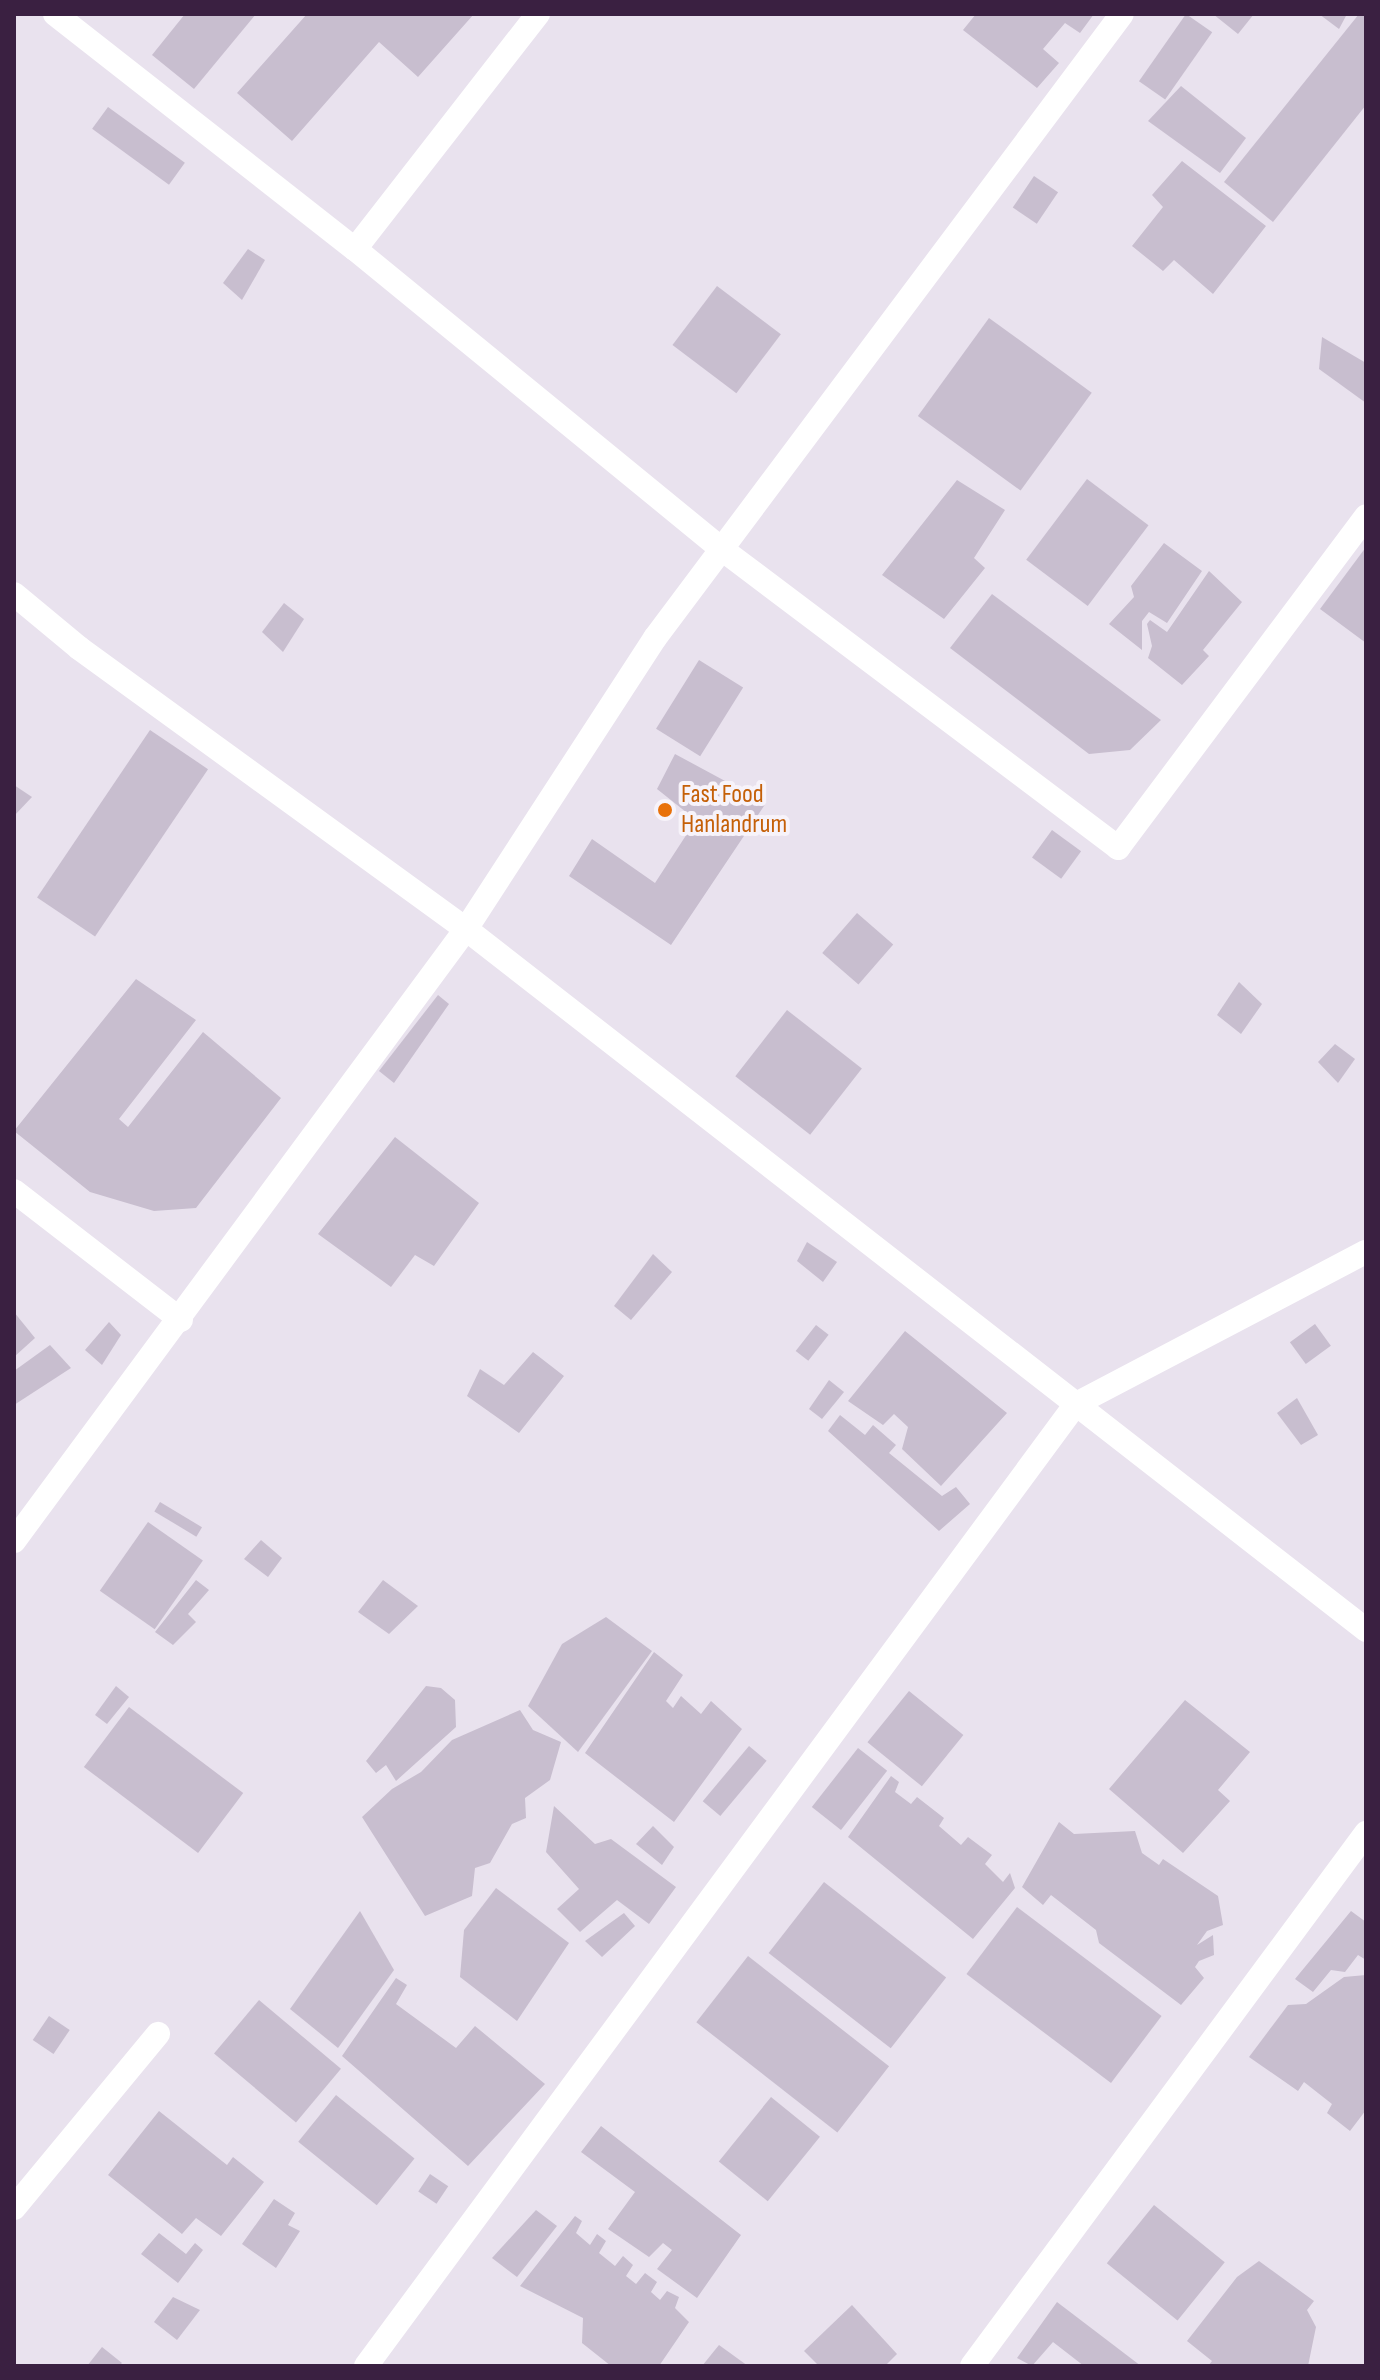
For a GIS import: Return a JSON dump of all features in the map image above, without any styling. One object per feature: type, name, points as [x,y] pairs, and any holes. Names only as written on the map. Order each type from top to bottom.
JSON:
[{"type":"street","points":[[55,14],[355,249],[723,550],[1118,848],[1366,516]]},
{"type":"street","points":[[355,249],[538,14]]},
{"type":"street","points":[[14,1541],[181,1320],[466,929],[655,638],[1122,14]]},
{"type":"street","points":[[14,594],[79,648],[466,929],[1366,1630]]},
{"type":"street","points":[[14,1191],[181,1320]]},
{"type":"street","points":[[366,2366],[1076,1404],[1366,1252]]},
{"type":"street","points":[[972,2366],[1366,1833]]},
{"type":"street","points":[[14,2208],[158,2034]]},
{"type":"building","points":[[185,14],[256,14],[194,89],[152,55]]},
{"type":"building","points":[[307,14],[474,14],[418,77],[379,42],[292,141],[237,93]]},
{"type":"building","points":[[976,14],[1094,14],[1080,33],[1065,23],[1043,49],[1059,63],[1037,88],[963,30]]},
{"type":"building","points":[[1186,14],[1212,32],[1165,100],[1139,81]]},
{"type":"building","points":[[1213,14],[1254,14],[1238,34]]},
{"type":"building","points":[[1319,14],[1347,14],[1339,29]]},
{"type":"building","points":[[1359,14],[1366,14],[1366,105],[1273,222],[1224,182]]},
{"type":"building","points":[[1181,86],[1246,138],[1220,173],[1148,121]]},
{"type":"building","points":[[108,107],[185,163],[169,185],[92,129]]},
{"type":"building","points":[[1182,161],[1266,226],[1213,294],[1174,260],[1163,271],[1132,246],[1163,207],[1152,195]]},
{"type":"building","points":[[1034,176],[1058,192],[1037,224],[1013,208]]},
{"type":"building","points":[[248,249],[265,260],[242,300],[223,283]]},
{"type":"building","points":[[717,286],[781,334],[736,393],[672,345]]},
{"type":"building","points":[[989,318],[1092,393],[1021,491],[918,416]]},
{"type":"building","points":[[1322,337],[1366,363],[1366,403],[1319,369]]},
{"type":"building","points":[[1087,479],[1148,525],[1088,606],[1026,560]]},
{"type":"building","points":[[957,480],[1005,510],[974,558],[985,568],[944,619],[882,575]]},
{"type":"building","points":[[1164,543],[1202,571],[1167,623],[1149,612],[1142,621],[1142,650],[1109,624],[1134,597],[1131,586]]},
{"type":"building","points":[[1366,547],[1366,643],[1320,609]]},
{"type":"building","points":[[1209,571],[1242,602],[1203,650],[1209,656],[1182,685],[1148,658],[1152,646],[1147,624],[1150,620],[1167,632]]},
{"type":"building","points":[[992,594],[1161,720],[1130,750],[1089,754],[950,648]]},
{"type":"building","points":[[284,603],[304,619],[283,652],[262,632]]},
{"type":"building","points":[[699,660],[743,688],[700,756],[656,729]]},
{"type":"building","points":[[150,730],[208,769],[95,937],[37,897]]},
{"type":"building","points":[[675,754],[766,803],[671,945],[569,876],[592,839],[655,883],[696,820],[657,789]]},
{"type":"building","points":[[14,785],[32,797],[14,816]]},
{"type":"building","points":[[1052,830],[1081,851],[1061,879],[1032,858]]},
{"type":"building","points":[[857,913],[893,944],[858,984],[822,953]]},
{"type":"building","points":[[136,979],[196,1020],[119,1119],[128,1127],[203,1032],[281,1098],[196,1208],[154,1211],[90,1192],[14,1131]]},
{"type":"building","points":[[1239,982],[1262,1004],[1241,1034],[1217,1015]]},
{"type":"building","points":[[438,995],[449,1004],[394,1083],[379,1071]]},
{"type":"building","points":[[787,1010],[862,1068],[810,1135],[735,1076]]},
{"type":"building","points":[[1335,1044],[1355,1059],[1338,1083],[1318,1062]]},
{"type":"building","points":[[395,1137],[479,1203],[434,1266],[415,1255],[391,1287],[318,1234]]},
{"type":"building","points":[[807,1242],[837,1262],[823,1282],[797,1261]]},
{"type":"building","points":[[653,1254],[672,1272],[631,1320],[614,1306]]},
{"type":"building","points":[[14,1312],[35,1338],[14,1357]]},
{"type":"building","points":[[109,1322],[121,1335],[102,1365],[85,1350]]},
{"type":"building","points":[[1315,1324],[1331,1346],[1306,1364],[1290,1342]]},
{"type":"building","points":[[816,1325],[829,1335],[808,1361],[796,1351]]},
{"type":"building","points":[[905,1331],[1007,1413],[941,1486],[902,1449],[908,1427],[894,1414],[883,1425],[848,1401]]},
{"type":"building","points":[[50,1345],[71,1368],[14,1405],[14,1371]]},
{"type":"building","points":[[533,1352],[564,1376],[519,1433],[467,1396],[480,1369],[504,1385]]},
{"type":"building","points":[[829,1380],[844,1392],[822,1419],[809,1409]]},
{"type":"building","points":[[1297,1398],[1318,1435],[1301,1445],[1277,1413]]},
{"type":"building","points":[[840,1415],[865,1435],[873,1425],[896,1445],[889,1453],[942,1496],[956,1487],[970,1504],[939,1531],[828,1431]]},
{"type":"building","points":[[160,1502],[202,1527],[196,1537],[154,1511]]},
{"type":"building","points":[[148,1522],[203,1560],[155,1629],[100,1591]]},
{"type":"building","points":[[261,1540],[282,1558],[268,1577],[244,1559]]},
{"type":"building","points":[[196,1580],[209,1590],[188,1614],[196,1622],[173,1645],[155,1632]]},
{"type":"building","points":[[383,1580],[418,1606],[389,1634],[358,1612]]},
{"type":"building","points":[[606,1617],[652,1651],[578,1752],[528,1706],[562,1644]]},
{"type":"building","points":[[654,1652],[683,1675],[666,1701],[673,1708],[681,1696],[701,1714],[711,1701],[742,1729],[674,1822],[585,1753]]},
{"type":"building","points":[[116,1686],[129,1697],[107,1724],[95,1715]]},
{"type":"building","points":[[426,1686],[441,1688],[455,1700],[456,1727],[396,1781],[386,1765],[376,1773],[366,1761]]},
{"type":"building","points":[[909,1691],[963,1735],[922,1786],[867,1742]]},
{"type":"building","points":[[1185,1700],[1250,1752],[1218,1790],[1230,1801],[1183,1853],[1109,1789]]},
{"type":"building","points":[[129,1707],[243,1793],[198,1853],[84,1767]]},
{"type":"building","points":[[520,1710],[533,1730],[561,1742],[550,1780],[525,1798],[526,1818],[512,1824],[490,1863],[475,1868],[472,1896],[425,1916],[362,1817],[392,1789],[421,1772],[452,1740]]},
{"type":"building","points":[[749,1746],[767,1761],[720,1816],[703,1801]]},
{"type":"building","points":[[858,1748],[887,1771],[841,1830],[812,1807]]},
{"type":"building","points":[[891,1776],[899,1782],[895,1792],[911,1804],[917,1797],[944,1818],[939,1826],[961,1845],[968,1837],[992,1855],[985,1864],[1003,1882],[1010,1873],[1015,1888],[973,1939],[848,1837]]},
{"type":"building","points":[[554,1806],[595,1844],[611,1839],[676,1887],[649,1924],[617,1900],[580,1932],[557,1909],[579,1889],[546,1852]]},
{"type":"building","points":[[1059,1822],[1074,1834],[1135,1831],[1142,1853],[1159,1865],[1163,1859],[1218,1896],[1223,1925],[1207,1931],[1197,1945],[1213,1935],[1214,1955],[1199,1961],[1195,1967],[1204,1978],[1181,2005],[1099,1943],[1096,1930],[1051,1895],[1043,1905],[1022,1887]]},
{"type":"building","points":[[653,1826],[674,1847],[662,1865],[636,1844]]},
{"type":"building","points":[[824,1882],[946,1977],[891,2048],[769,1953]]},
{"type":"building","points":[[496,1888],[569,1943],[517,2021],[460,1977],[464,1930]]},
{"type":"building","points":[[1017,1907],[1162,2016],[1111,2083],[966,1974]]},
{"type":"building","points":[[360,1911],[394,1970],[338,2048],[290,2009]]},
{"type":"building","points":[[1351,1911],[1366,1922],[1366,1960],[1358,1955],[1345,1972],[1331,1970],[1313,1992],[1295,1979]]},
{"type":"building","points":[[624,1913],[635,1926],[602,1957],[585,1941]]},
{"type":"building","points":[[748,1956],[889,2066],[837,2132],[696,2022]]},
{"type":"building","points":[[1366,1975],[1366,2110],[1350,2131],[1327,2113],[1332,2104],[1304,2082],[1298,2091],[1249,2057],[1288,2005],[1306,2004],[1344,1977]]},
{"type":"building","points":[[396,1978],[407,1985],[396,2004],[456,2048],[475,2026],[545,2084],[468,2166],[342,2056]]},
{"type":"building","points":[[259,2000],[341,2069],[296,2122],[214,2054]]},
{"type":"building","points":[[49,2016],[70,2030],[54,2054],[33,2040]]},
{"type":"building","points":[[336,2095],[414,2159],[377,2205],[298,2142]]},
{"type":"building","points":[[771,2097],[820,2137],[768,2201],[719,2162]]},
{"type":"building","points":[[159,2111],[227,2165],[233,2157],[264,2182],[221,2236],[196,2218],[182,2234],[108,2175]]},
{"type":"building","points":[[601,2126],[741,2235],[697,2298],[657,2269],[672,2250],[663,2243],[649,2257],[608,2229],[635,2192],[581,2152]]},
{"type":"building","points":[[430,2174],[448,2186],[436,2204],[418,2191]]},
{"type":"building","points":[[274,2199],[295,2213],[288,2225],[300,2231],[276,2268],[242,2244]]},
{"type":"building","points":[[1154,2205],[1225,2262],[1178,2321],[1107,2263]]},
{"type":"building","points":[[536,2210],[557,2226],[517,2277],[492,2258]]},
{"type":"building","points":[[575,2216],[582,2221],[576,2233],[590,2245],[597,2234],[606,2241],[599,2253],[615,2266],[623,2256],[633,2265],[626,2276],[636,2284],[645,2273],[657,2282],[651,2292],[660,2300],[667,2291],[679,2297],[675,2308],[689,2322],[659,2366],[611,2366],[582,2343],[583,2318],[520,2286]]},
{"type":"building","points":[[159,2233],[186,2254],[195,2243],[203,2250],[178,2283],[141,2254]]},
{"type":"building","points":[[1259,2261],[1314,2301],[1307,2310],[1316,2327],[1308,2366],[1208,2366],[1212,2361],[1187,2341],[1237,2277]]},
{"type":"building","points":[[173,2297],[200,2310],[177,2340],[154,2322]]},
{"type":"building","points":[[1057,2302],[1141,2366],[1084,2366],[1053,2342],[1032,2366],[1017,2358]]},
{"type":"building","points":[[852,2305],[897,2354],[885,2366],[819,2366],[804,2351]]},
{"type":"building","points":[[719,2345],[748,2366],[702,2366]]},
{"type":"building","points":[[102,2347],[122,2363],[119,2366],[87,2366]]},
{"type":"place","name":"Fast Food Hanlandrum","points":[[665,810]]}]
